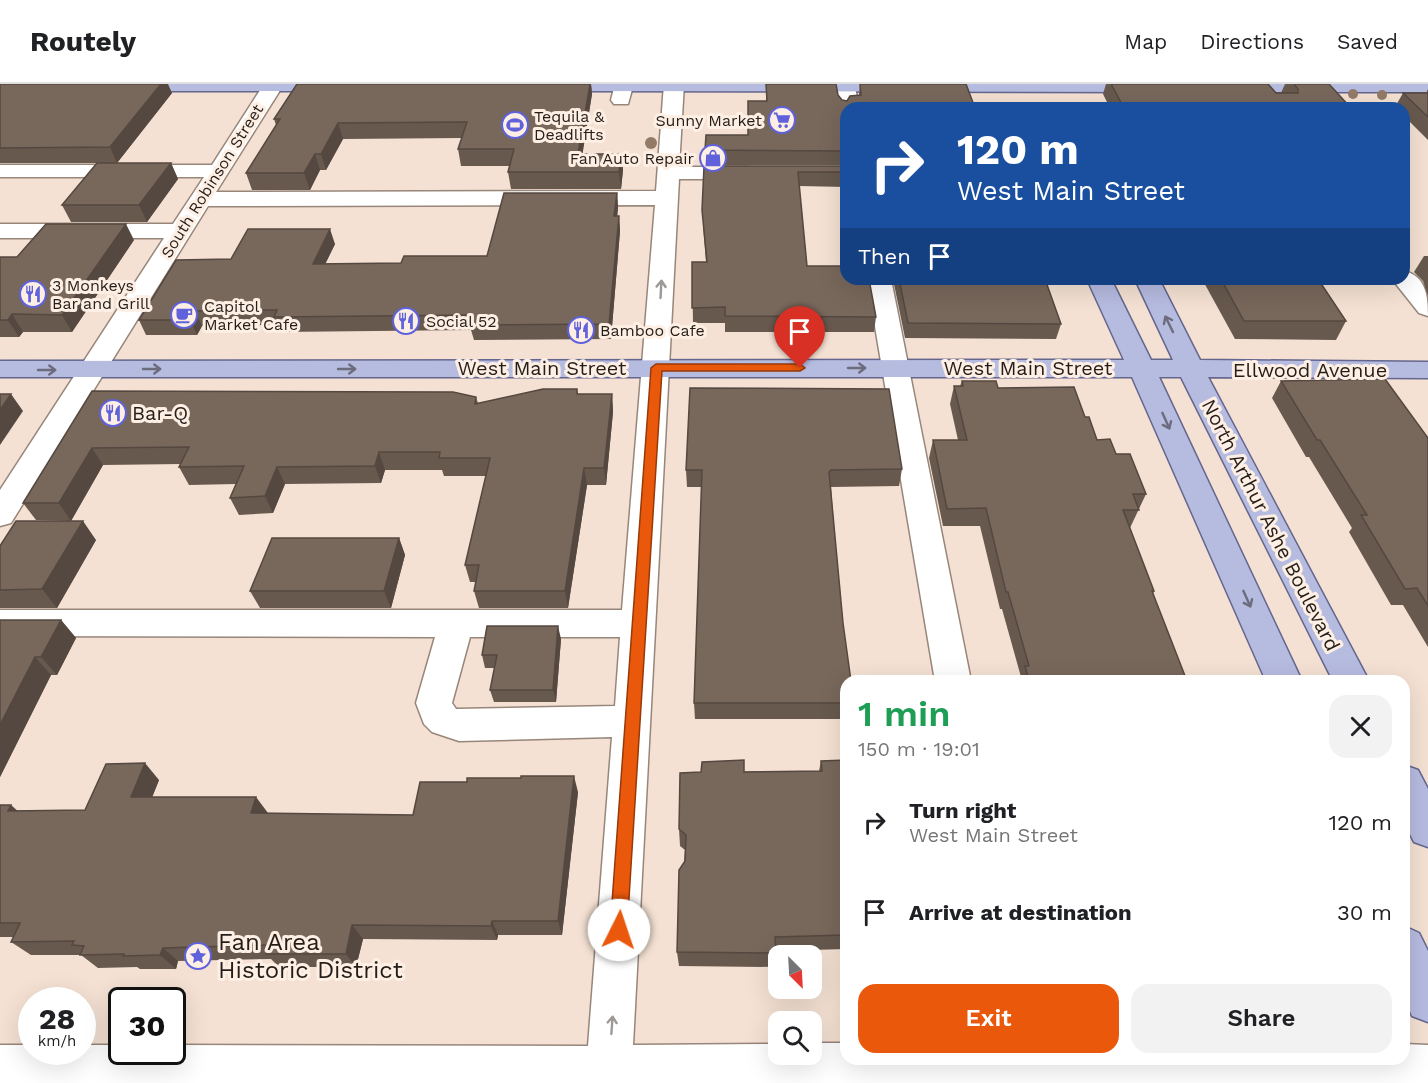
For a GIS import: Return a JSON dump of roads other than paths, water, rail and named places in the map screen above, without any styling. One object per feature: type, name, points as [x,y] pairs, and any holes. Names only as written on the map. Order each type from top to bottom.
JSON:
[{"type":"main road","points":[[107,85],[355,85]]},
{"type":"main road","points":[[530,85],[622,93],[674,85],[1004,85],[1054,91],[1168,86]]},
{"type":"main road","points":[[1004,85],[1012,102]]},
{"type":"main road","points":[[1211,86],[1428,86]]},
{"type":"main road","points":[[1102,285],[1281,675]]},
{"type":"main road","name":"North Arthur Ashe Boulevard","points":[[1150,285],[1348,675]]},
{"type":"main road","name":"West Main Street","points":[[0,369],[1191,369]]},
{"type":"main road","name":"Ellwood Avenue","points":[[1191,369],[1428,370]]},
{"type":"main road","points":[[1410,794],[1428,829]]},
{"type":"main road","points":[[1410,961],[1428,1000]]},
{"type":"street","name":"South Robinson Street","points":[[0,515],[94,370],[273,84]]},
{"type":"street","points":[[609,1076],[667,198],[662,163],[674,85]]},
{"type":"street","points":[[844,85],[847,102]]},
{"type":"street","points":[[1261,86],[1274,102]]},
{"type":"street","points":[[662,163],[764,173]]},
{"type":"street","points":[[0,171],[218,171]]},
{"type":"street","points":[[200,198],[667,198]]},
{"type":"street","points":[[0,231],[179,231]]},
{"type":"street","points":[[880,285],[952,675]]},
{"type":"street","points":[[1410,285],[1428,308]]},
{"type":"street","points":[[0,623],[639,624]]},
{"type":"street","points":[[456,624],[434,703],[436,714],[444,722],[459,725],[633,721]]},
{"type":"street","points":[[0,1068],[609,1076],[1025,1069],[1428,1068]]},
{"type":"place","name":"Sunny Market","points":[[782,120]]},
{"type":"place","name":"Tequila & Deadlifts","points":[[515,125]]},
{"type":"place","name":"Fan Auto Repair","points":[[713,158]]},
{"type":"place","name":"3 Monkeys Bar and Grill","points":[[33,294]]},
{"type":"place","name":"Capitol Market Cafe","points":[[184,315]]},
{"type":"place","name":"Social 52","points":[[406,321]]},
{"type":"place","name":"Bamboo Cafe","points":[[581,330]]},
{"type":"place","name":"Bar-Q","points":[[113,413]]},
{"type":"place","name":"Fan Area Historic District","points":[[198,956]]}]
